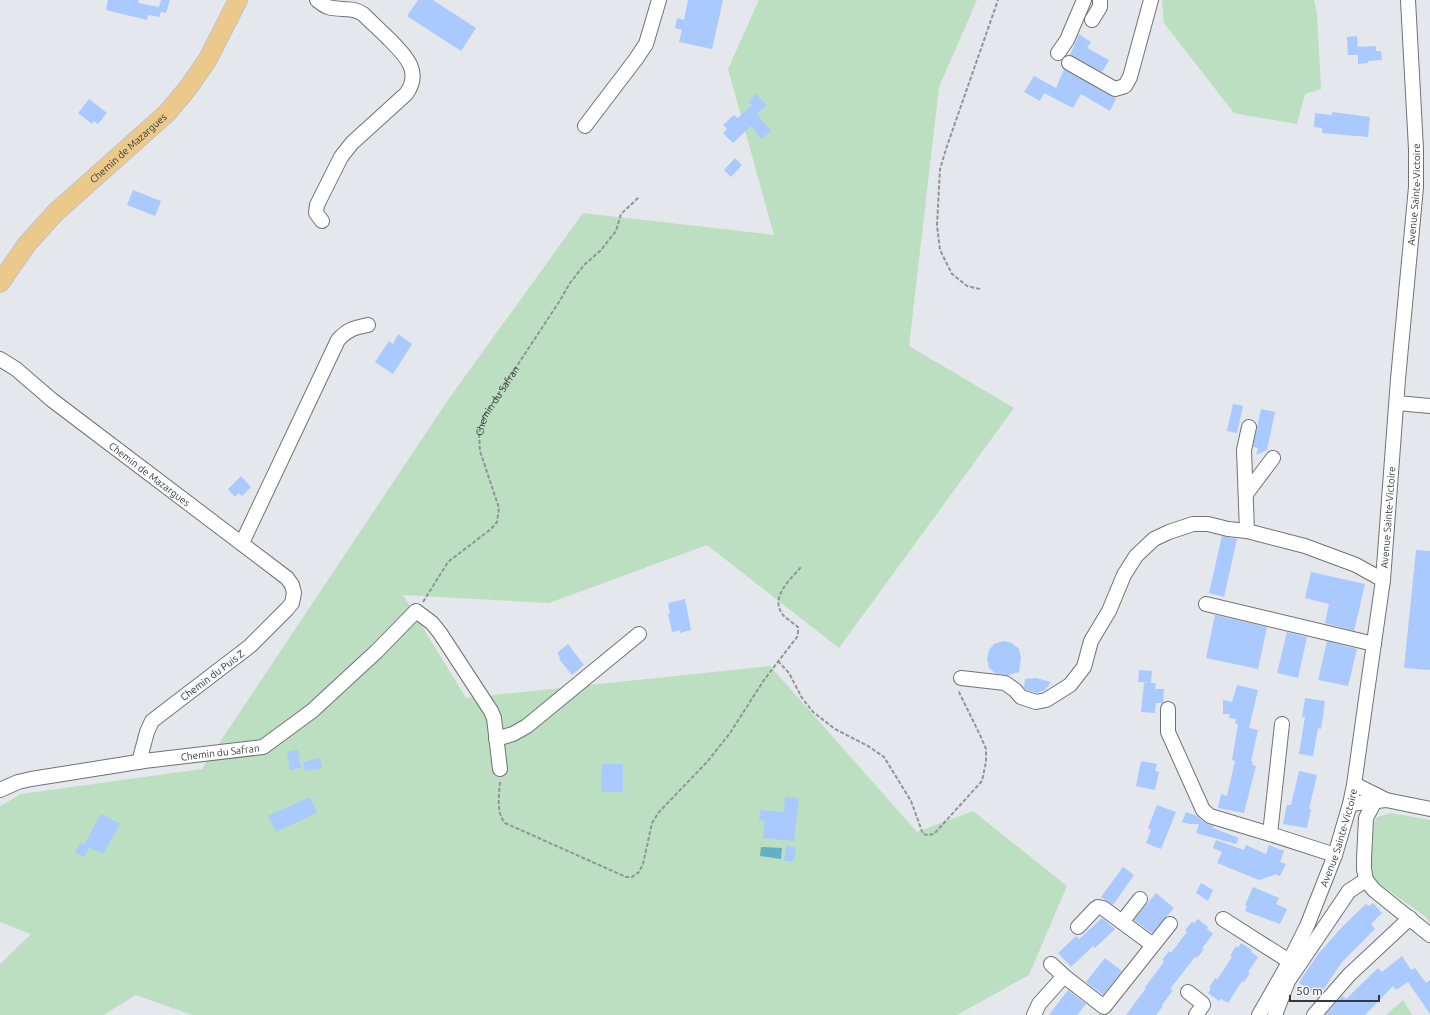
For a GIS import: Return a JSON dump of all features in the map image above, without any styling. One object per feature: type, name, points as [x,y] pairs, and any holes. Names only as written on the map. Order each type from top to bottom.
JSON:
[{"type":"main road","name":"Chemin de Mazargues","points":[[0,283],[27,244],[55,213],[167,113],[188,88],[208,59],[238,0]]},
{"type":"street","points":[[317,0],[328,7],[359,10],[406,56],[411,67],[413,79],[406,94],[352,143],[341,157],[317,205],[316,213],[322,221]]},
{"type":"street","points":[[585,126],[646,44],[659,0]]},
{"type":"street","points":[[1058,53],[1066,40],[1084,0]]},
{"type":"street","points":[[1092,20],[1100,7],[1100,0]]},
{"type":"street","points":[[1069,63],[1115,89],[1125,86],[1130,76],[1151,0]]},
{"type":"street","name":"Avenue Sainte-Victoire","points":[[1260,1015],[1307,926],[1335,855],[1354,785],[1383,580],[1396,403],[1416,187],[1416,149],[1408,0]]},
{"type":"street","points":[[242,543],[338,340],[351,329],[368,325]]},
{"type":"street","name":"Chemin de Mazargues","points":[[0,359],[16,369],[52,400],[287,578],[294,593]]},
{"type":"street","points":[[1396,403],[1430,406]]},
{"type":"street","points":[[1247,531],[1244,450],[1248,427]]},
{"type":"street","points":[[1246,494],[1273,458]]},
{"type":"street","points":[[961,678],[1004,683],[1015,690],[1021,697],[1036,702],[1046,700],[1070,685],[1084,667],[1091,641],[1109,610],[1124,575],[1136,556],[1154,539],[1193,524],[1208,524],[1228,529],[1247,531],[1305,546],[1356,565],[1383,580]]},
{"type":"street","name":"Chemin du Puis Z","points":[[139,762],[147,732],[152,722],[250,646],[292,603],[294,593]]},
{"type":"street","points":[[1206,604],[1374,644]]},
{"type":"street","points":[[416,611],[432,623],[440,633],[491,711],[500,769]]},
{"type":"street","name":"Chemin du Safran","points":[[0,790],[18,782],[31,779],[139,762],[263,747],[312,711],[377,651],[416,611]]},
{"type":"street","points":[[496,739],[513,734],[527,726],[639,634]]},
{"type":"street","points":[[1168,709],[1168,732],[1203,810],[1210,816],[1335,855]]},
{"type":"street","points":[[1270,834],[1282,724]]},
{"type":"street","points":[[1354,785],[1379,799],[1430,809]]},
{"type":"street","points":[[1350,804],[1379,799]]},
{"type":"street","points":[[1379,799],[1366,818],[1364,859],[1366,880],[1374,890],[1430,935]]},
{"type":"street","points":[[1275,1015],[1288,981],[1349,891],[1366,880]]},
{"type":"street","points":[[1122,922],[1140,899]]},
{"type":"street","points":[[1078,927],[1095,908],[1103,908],[1153,945]]},
{"type":"street","points":[[1314,1015],[1349,975],[1410,918]]},
{"type":"street","points":[[1223,919],[1289,961]]},
{"type":"street","points":[[1052,964],[1100,1011],[1170,924]]},
{"type":"street","points":[[1034,1015],[1039,1004],[1064,976]]},
{"type":"street","points":[[1188,992],[1203,1005],[1196,1015]]},
{"type":"path","points":[[980,289],[967,286],[952,274],[940,250],[937,225],[939,185],[940,169],[947,146],[998,0]]},
{"type":"path","name":"Chemin du Safran","points":[[416,611],[448,562],[491,529],[497,522],[499,508],[480,452],[479,433],[484,416],[570,284],[584,265],[601,250],[616,231],[621,214],[639,197]]},
{"type":"path","points":[[500,769],[499,812],[505,823],[626,877],[632,877],[639,872],[643,864],[652,823],[659,812],[707,762],[730,733],[778,661],[797,637],[798,627],[783,615],[778,605],[780,592],[802,566]]},
{"type":"path","points":[[778,661],[789,673],[802,698],[813,712],[835,729],[868,746],[884,757],[911,801],[923,834],[928,835],[934,834],[982,781],[986,762],[986,749],[958,692],[955,682],[955,677],[961,678]]},
{"type":"green space","points":[[759,0],[977,0],[939,87],[909,346],[1014,408],[839,648],[707,545],[549,603],[403,595],[466,698],[770,666],[917,832],[973,811],[1067,886],[1029,975],[957,1015],[192,1015],[136,995],[103,1015],[0,1015],[0,964],[31,934],[0,922],[0,806],[21,794],[202,769],[448,400],[583,213],[774,235],[728,69]]},
{"type":"green space","points":[[1162,0],[1314,0],[1317,14],[1321,89],[1305,94],[1297,124],[1234,113],[1164,23]]},
{"type":"green space","points":[[1391,813],[1430,820],[1430,923],[1426,917],[1375,881],[1370,872],[1372,826],[1377,817]]},
{"type":"green space","points":[[1403,1000],[1412,1015],[1386,1015]]},
{"type":"water","points":[[761,847],[782,848],[781,859],[760,856]]},
{"type":"building","points":[[108,0],[139,0],[138,3],[159,7],[161,0],[170,0],[166,13],[161,12],[159,17],[148,15],[147,20],[106,10]]},
{"type":"building","points":[[418,0],[433,0],[476,28],[461,51],[407,16]]},
{"type":"building","points":[[688,0],[723,0],[712,49],[679,42],[682,30],[675,28],[677,18],[684,20]]},
{"type":"building","points":[[1079,34],[1091,42],[1087,48],[1109,60],[1102,72],[1070,55]]},
{"type":"building","points":[[1357,36],[1358,47],[1376,46],[1376,51],[1381,51],[1382,60],[1368,61],[1368,63],[1358,64],[1358,55],[1348,55],[1347,37]]},
{"type":"building","points":[[1064,69],[1116,98],[1110,111],[1081,94],[1073,108],[1044,93],[1040,101],[1024,92],[1034,76],[1056,88]]},
{"type":"building","points":[[756,94],[767,105],[757,114],[771,131],[761,139],[751,126],[733,143],[723,133],[727,129],[723,125],[734,115],[738,118],[752,105],[748,102]]},
{"type":"building","points":[[89,99],[107,113],[98,124],[94,121],[92,124],[78,113]]},
{"type":"building","points":[[1332,112],[1370,117],[1368,137],[1322,133],[1322,128],[1314,127],[1315,113],[1332,115]]},
{"type":"building","points":[[735,158],[742,165],[731,177],[724,170]]},
{"type":"building","points":[[133,190],[161,201],[155,216],[127,205]]},
{"type":"building","points":[[398,334],[412,344],[393,374],[375,362],[389,341],[393,344]]},
{"type":"building","points":[[1233,404],[1243,406],[1237,433],[1227,431]]},
{"type":"building","points":[[1261,409],[1275,412],[1267,450],[1256,455],[1258,448],[1253,447]]},
{"type":"building","points":[[241,476],[251,487],[242,496],[239,493],[235,497],[228,489]]},
{"type":"building","points":[[1222,536],[1237,539],[1224,597],[1209,593]]},
{"type":"building","points":[[1416,550],[1430,551],[1430,670],[1404,668]]},
{"type":"building","points":[[1311,572],[1365,584],[1354,631],[1325,623],[1329,604],[1305,598]]},
{"type":"building","points":[[685,599],[691,630],[680,633],[680,630],[672,632],[668,614],[670,614],[668,603]]},
{"type":"building","points":[[1215,615],[1267,627],[1258,669],[1206,658]]},
{"type":"building","points":[[1287,632],[1307,637],[1298,678],[1277,673]]},
{"type":"building","points":[[1003,641],[1012,643],[1019,649],[1021,658],[1019,672],[1008,675],[995,673],[989,668],[987,659],[989,650],[994,644]]},
{"type":"building","points":[[1327,641],[1357,649],[1348,686],[1318,680]]},
{"type":"building","points":[[568,644],[584,665],[572,675],[559,659],[560,657],[557,653]]},
{"type":"building","points":[[1139,670],[1152,671],[1151,683],[1138,682]]},
{"type":"building","points":[[1036,678],[1051,682],[1045,690],[1037,693],[1026,690],[1024,687],[1025,679]]},
{"type":"building","points":[[1144,683],[1156,683],[1155,689],[1164,689],[1163,703],[1156,703],[1155,713],[1141,712]]},
{"type":"building","points":[[1237,685],[1258,690],[1249,728],[1258,730],[1251,761],[1253,762],[1252,765],[1256,766],[1244,813],[1218,808],[1221,794],[1227,796],[1235,761],[1232,760],[1238,724],[1235,724],[1236,719],[1229,718],[1230,714],[1223,714],[1223,700],[1232,702]]},
{"type":"building","points":[[1305,698],[1325,701],[1321,729],[1318,728],[1313,756],[1299,754],[1305,717],[1302,717]]},
{"type":"building","points":[[298,750],[301,768],[290,770],[287,752]]},
{"type":"building","points":[[320,758],[322,768],[305,771],[303,762]]},
{"type":"building","points":[[1141,761],[1157,764],[1155,771],[1159,772],[1155,790],[1136,786]]},
{"type":"building","points":[[602,764],[623,764],[623,792],[601,792]]},
{"type":"building","points":[[1299,771],[1317,775],[1309,809],[1311,809],[1307,828],[1283,824],[1287,805],[1291,805]]},
{"type":"building","points":[[310,797],[317,813],[276,832],[268,816]]},
{"type":"building","points":[[785,797],[799,798],[794,841],[763,838],[765,821],[759,820],[760,810],[784,812]]},
{"type":"building","points":[[1157,805],[1176,812],[1161,849],[1146,843],[1151,830],[1148,828]]},
{"type":"building","points":[[1186,812],[1197,816],[1205,823],[1214,826],[1213,828],[1239,838],[1236,844],[1196,833],[1199,824],[1182,822]]},
{"type":"building","points":[[101,814],[120,824],[103,854],[84,845]]},
{"type":"building","points":[[1216,840],[1244,850],[1246,845],[1266,854],[1269,845],[1284,851],[1280,862],[1286,864],[1280,876],[1274,874],[1259,880],[1217,863],[1222,852],[1213,848]]},
{"type":"building","points":[[80,843],[89,847],[84,857],[75,853]]},
{"type":"building","points":[[786,846],[796,847],[794,861],[784,861]]},
{"type":"building","points":[[1123,867],[1134,875],[1113,905],[1101,897]]},
{"type":"building","points":[[1201,883],[1213,890],[1208,901],[1196,893]]},
{"type":"building","points":[[1253,887],[1279,898],[1276,904],[1287,909],[1280,924],[1245,911],[1247,906],[1245,905]]},
{"type":"building","points":[[1156,893],[1174,908],[1152,933],[1134,920]]},
{"type":"building","points":[[1373,903],[1382,913],[1371,924],[1375,929],[1342,962],[1316,1000],[1318,996],[1299,983],[1319,953],[1343,926],[1366,904],[1369,906]]},
{"type":"building","points":[[1102,918],[1115,929],[1095,948],[1093,946],[1071,967],[1058,953],[1076,936],[1079,939]]},
{"type":"building","points":[[1198,919],[1208,927],[1207,929],[1213,934],[1202,948],[1204,949],[1197,958],[1195,957],[1170,989],[1173,990],[1162,1005],[1163,1006],[1156,1015],[1126,1015],[1161,966],[1164,961],[1162,960],[1169,951],[1171,953],[1187,932],[1185,930],[1192,922],[1194,923]]},
{"type":"building","points":[[1241,943],[1252,950],[1251,952],[1258,957],[1248,972],[1250,973],[1244,982],[1242,981],[1228,1003],[1221,999],[1219,1001],[1208,993],[1211,989],[1209,988],[1215,978],[1217,980],[1232,957],[1230,956],[1236,946],[1238,948]]},
{"type":"building","points":[[1402,956],[1411,970],[1415,968],[1426,983],[1430,980],[1430,1014],[1408,982],[1396,990],[1393,986],[1365,1015],[1325,1015],[1342,996],[1346,999],[1378,968],[1382,972]]},
{"type":"building","points":[[1105,958],[1122,971],[1103,995],[1086,982]]},
{"type":"building","points":[[1068,990],[1086,1004],[1077,1015],[1049,1015]]}]
